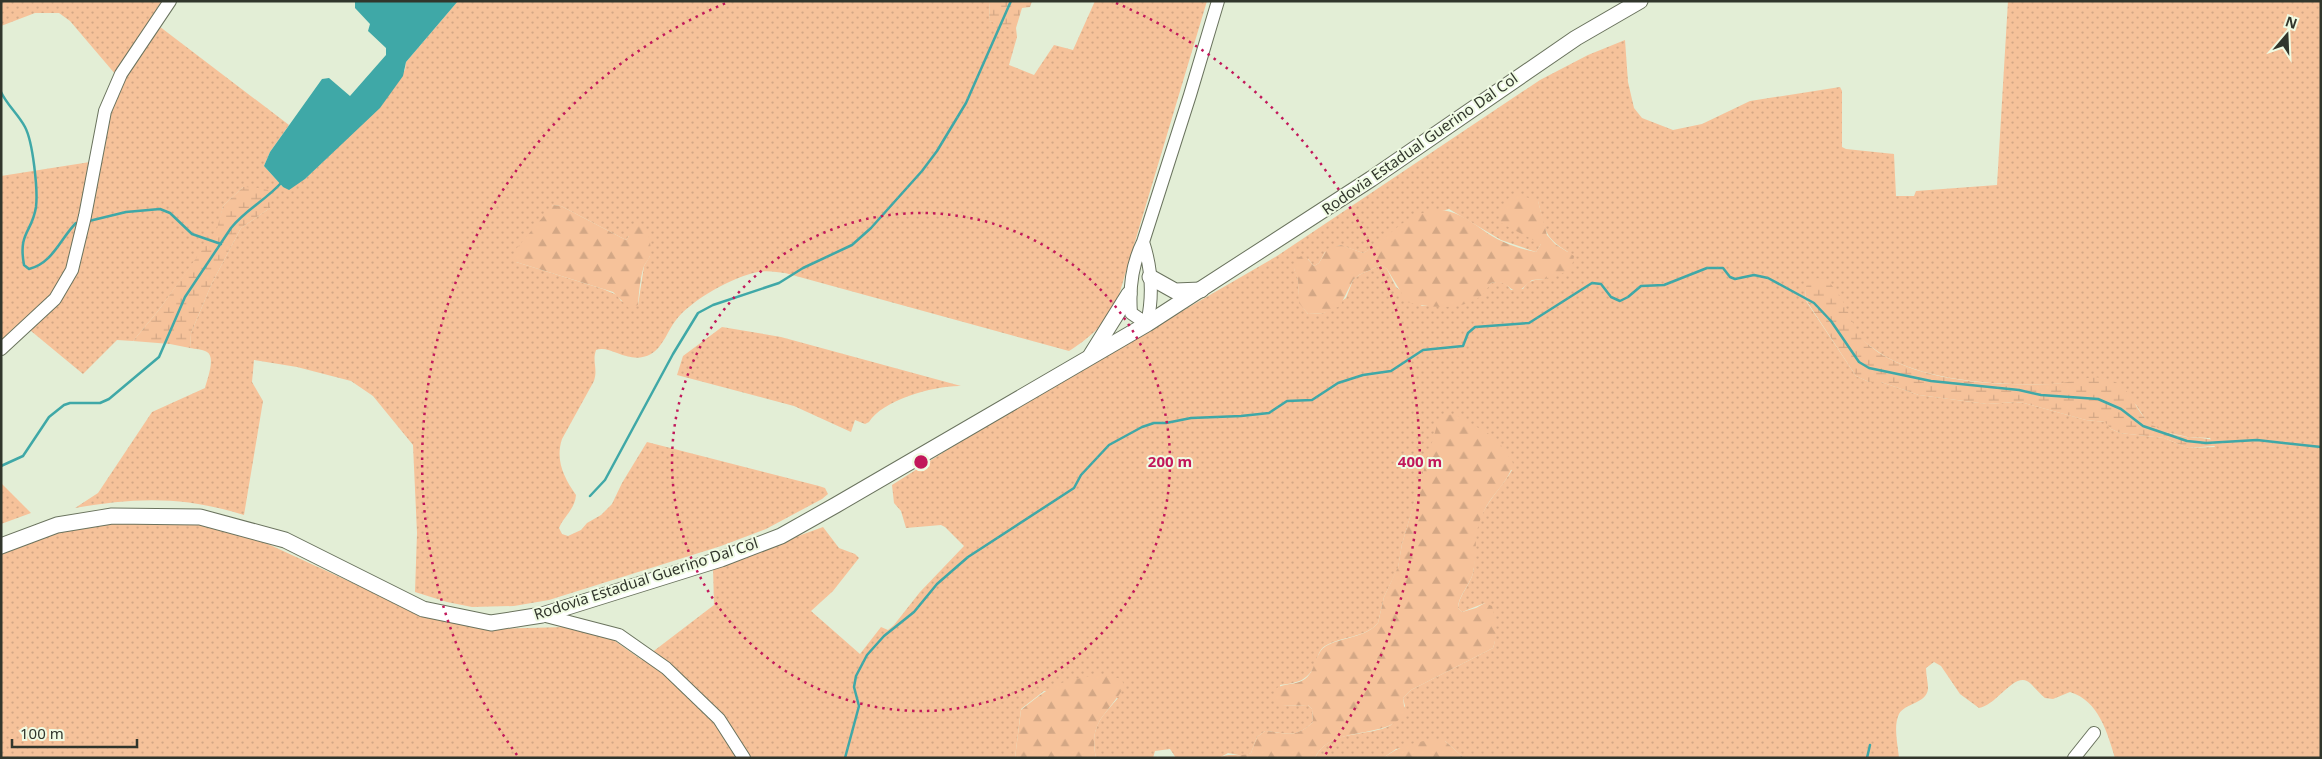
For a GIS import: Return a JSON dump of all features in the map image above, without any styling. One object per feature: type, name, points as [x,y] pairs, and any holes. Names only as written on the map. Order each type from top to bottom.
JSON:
[{"type":"main road","name":"Rodovia Estadual Guerino Dal Col","points":[[1,546],[57,526],[112,516],[200,517],[285,540],[423,609],[491,622],[542,615],[721,559],[781,536],[1203,290],[1371,179],[1576,38],[1640,1]]},
{"type":"main road","points":[[1150,278],[1175,291],[1203,290]]},
{"type":"main road","points":[[1089,358],[1129,294]]},
{"type":"street","points":[[1,349],[55,300],[72,270],[106,111],[121,74],[170,1]]},
{"type":"street","points":[[1143,242],[1150,278],[1152,303],[1147,324],[1131,313],[1129,294],[1135,257],[1143,242],[1218,1]]},
{"type":"street","points":[[542,615],[620,635],[666,668],[719,718],[744,758]]},
{"type":"street","points":[[2074,758],[2094,733]]},
{"type":"green space","points":[[1,1],[163,1],[151,20],[289,125],[270,152],[264,166],[283,187],[305,179],[332,153],[405,70],[406,62],[458,1],[990,1],[989,21],[1016,28],[1017,37],[1009,65],[1034,75],[1054,45],[1073,50],[1095,1],[1207,1],[1119,295],[1105,320],[1085,340],[1069,351],[785,273],[761,271],[737,278],[702,297],[683,312],[659,347],[651,354],[635,358],[607,350],[596,350],[594,381],[562,439],[560,447],[562,468],[576,495],[572,508],[559,528],[562,534],[568,536],[581,530],[587,523],[601,515],[612,504],[622,483],[647,442],[819,486],[825,488],[828,494],[766,529],[721,546],[549,600],[514,606],[472,607],[447,602],[415,592],[417,533],[413,445],[373,396],[351,381],[297,367],[254,360],[252,382],[263,401],[244,515],[201,504],[160,500],[140,500],[75,508],[98,493],[152,412],[205,388],[211,363],[210,355],[207,352],[190,348],[191,333],[212,283],[241,228],[270,208],[243,187],[223,206],[218,229],[158,311],[133,341],[117,340],[83,374],[25,326],[1,345],[1,176],[90,162],[116,75],[70,21],[59,13],[35,13],[1,26]],"holes":[[[553,205],[561,206],[626,240],[629,236],[650,256],[644,266],[638,305],[621,301],[617,295],[603,289],[516,262]]]},
{"type":"green space","points":[[990,1],[1032,1],[1030,7],[1022,8],[1016,28],[1013,29],[989,21]]},
{"type":"green space","points":[[2008,1],[2321,1],[2321,758],[2115,758],[2105,728],[2095,710],[2080,696],[2070,692],[2053,699],[2045,698],[2025,680],[2013,684],[1993,701],[1979,708],[1960,694],[1941,666],[1934,662],[1926,668],[1928,689],[1926,694],[1920,701],[1902,710],[1897,719],[1896,730],[1899,758],[1464,758],[1445,741],[1396,749],[1383,758],[1315,758],[1321,749],[1339,738],[1382,729],[1391,725],[1405,706],[1403,698],[1411,690],[1493,648],[1495,631],[1485,603],[1462,612],[1458,608],[1460,599],[1473,573],[1475,535],[1482,513],[1512,470],[1429,454],[1402,544],[1398,568],[1384,597],[1378,623],[1367,632],[1325,646],[1320,651],[1313,668],[1306,677],[1297,682],[1280,685],[1282,706],[1308,705],[1312,709],[1313,722],[1301,731],[1291,734],[1265,731],[1257,737],[1251,753],[1244,756],[1228,753],[1219,758],[1176,758],[1170,749],[1155,751],[1153,758],[1096,758],[1094,748],[1095,732],[1101,719],[1118,698],[1044,691],[1021,709],[1015,758],[1,758],[1,545],[34,534],[160,513],[257,539],[368,590],[493,629],[566,627],[605,634],[642,660],[714,605],[713,567],[823,527],[839,548],[855,554],[859,558],[833,591],[811,611],[860,654],[881,627],[888,630],[894,625],[920,592],[964,546],[941,525],[906,528],[901,511],[894,503],[892,485],[999,417],[1277,256],[1540,80],[1588,55],[1625,40],[1628,82],[1634,108],[1642,118],[1673,130],[1702,124],[1750,101],[1840,87],[1842,91],[1842,147],[1894,154],[1896,196],[1914,196],[1916,191],[1997,185]],"holes":[[[1538,201],[1546,231],[1553,241],[1568,252],[1545,279],[1532,281],[1523,289],[1511,290],[1505,284],[1494,282],[1481,295],[1453,305],[1422,306],[1396,287],[1387,269],[1381,265],[1359,275],[1353,280],[1346,298],[1324,313],[1308,314],[1300,302],[1298,281],[1294,269],[1308,259],[1314,266],[1319,263],[1325,252],[1340,245],[1363,253],[1373,248],[1407,221],[1449,209],[1501,240],[1536,252],[1541,244]],[[1805,289],[1860,338],[1880,353],[1917,370],[1962,380],[2009,384],[2057,384],[2104,378],[2136,405],[2146,420],[2160,431],[2188,437],[2210,438],[2215,447],[2188,448],[2164,438],[2120,433],[2111,429],[2106,422],[2086,420],[2024,403],[1987,404],[1919,395],[1881,382],[1869,382],[1856,376],[1806,301]]]},
{"type":"green space","points":[[243,187],[268,190],[272,198],[270,208],[241,228],[212,283],[191,333],[190,348],[170,344],[133,341],[158,311],[217,229],[223,206]]},
{"type":"green space","points":[[1516,194],[1538,201],[1547,235],[1555,244],[1574,256],[1569,271],[1545,279],[1532,280],[1518,292],[1504,283],[1491,283],[1482,295],[1473,301],[1455,306],[1435,307],[1407,302],[1387,269],[1381,265],[1359,275],[1353,280],[1340,306],[1324,313],[1308,314],[1299,303],[1298,280],[1294,269],[1297,258],[1304,255],[1314,266],[1319,263],[1327,249],[1341,245],[1363,253],[1406,221],[1433,211],[1442,210],[1458,214],[1501,241],[1515,247],[1536,252],[1541,244],[1501,223],[1501,214],[1505,202]]},
{"type":"green space","points":[[553,205],[561,206],[626,240],[629,236],[628,229],[634,225],[644,227],[649,238],[651,250],[644,266],[638,305],[629,308],[613,292],[516,262],[514,254],[516,249]]},
{"type":"green space","points":[[1823,278],[1837,291],[1863,340],[1879,353],[1899,363],[1919,371],[1986,383],[2051,384],[2098,377],[2104,378],[2113,381],[2126,390],[2143,415],[2157,428],[2175,435],[2223,442],[2225,445],[2188,448],[2164,438],[2120,433],[2111,429],[2105,422],[2086,420],[2024,403],[1987,404],[1919,395],[1881,382],[1869,382],[1856,376],[1806,300],[1805,289],[1810,279]]},
{"type":"green space","points":[[722,327],[781,337],[961,386],[938,388],[910,395],[885,407],[865,424],[855,420],[851,432],[794,406],[677,375],[683,356]]},
{"type":"green space","points":[[1454,414],[1496,438],[1513,463],[1505,481],[1488,503],[1481,518],[1478,527],[1473,573],[1460,599],[1458,608],[1462,612],[1485,603],[1492,606],[1496,627],[1496,638],[1493,648],[1411,690],[1403,698],[1405,714],[1395,722],[1371,731],[1345,736],[1333,741],[1323,747],[1315,758],[1219,758],[1227,755],[1251,753],[1257,737],[1265,731],[1285,734],[1296,733],[1313,722],[1312,709],[1308,705],[1282,706],[1275,700],[1274,690],[1305,679],[1309,675],[1320,652],[1326,646],[1367,632],[1378,623],[1384,597],[1398,567],[1402,544],[1438,422],[1447,415]]},
{"type":"green space","points":[[1,483],[31,513],[1,524]]},
{"type":"green space","points":[[1101,675],[1122,679],[1124,687],[1097,727],[1094,746],[1096,758],[1015,758],[1021,710],[1042,694],[1058,685],[1075,679]]},
{"type":"green space","points":[[1432,740],[1445,741],[1464,758],[1383,758],[1406,746]]},
{"type":"water","points":[[355,1],[458,1],[406,62],[403,76],[380,108],[305,179],[289,190],[283,187],[264,166],[270,152],[322,79],[329,78],[350,96],[386,55],[386,48],[368,31],[370,24],[355,8]]},
{"type":"waterway","points":[[590,496],[605,480],[673,354],[698,313],[713,305],[779,283],[803,268],[852,245],[871,228],[922,171],[937,151],[966,103],[1011,1]]},
{"type":"waterway","points":[[1,92],[25,127],[34,166],[36,207],[32,222],[24,239],[24,265],[29,269],[44,262],[56,250],[76,223]]},
{"type":"waterway","points":[[1,466],[23,456],[49,417],[64,405],[70,403],[100,403],[109,399],[159,357],[185,297],[231,228],[281,183]]},
{"type":"waterway","points":[[89,221],[126,212],[160,209],[170,213],[192,234],[221,244]]},
{"type":"waterway","points":[[845,758],[859,706],[854,687],[856,676],[867,655],[884,636],[914,612],[937,584],[968,557],[1074,488],[1081,475],[1109,445],[1142,427],[1154,423],[1166,423],[1191,418],[1269,413],[1287,401],[1312,400],[1338,383],[1363,375],[1391,371],[1423,350],[1463,346],[1468,333],[1475,327],[1529,323],[1592,283],[1601,284],[1611,297],[1620,301],[1641,286],[1664,285],[1707,268],[1723,268],[1730,277],[1735,279],[1754,275],[1768,278],[1814,303],[1831,321],[1859,362],[1869,368],[1931,381],[2019,390],[2041,395],[2098,399],[2121,409],[2143,426],[2187,441],[2206,443],[2257,440],[2321,447]]},
{"type":"waterway","points":[[1867,758],[1870,745]]}]
